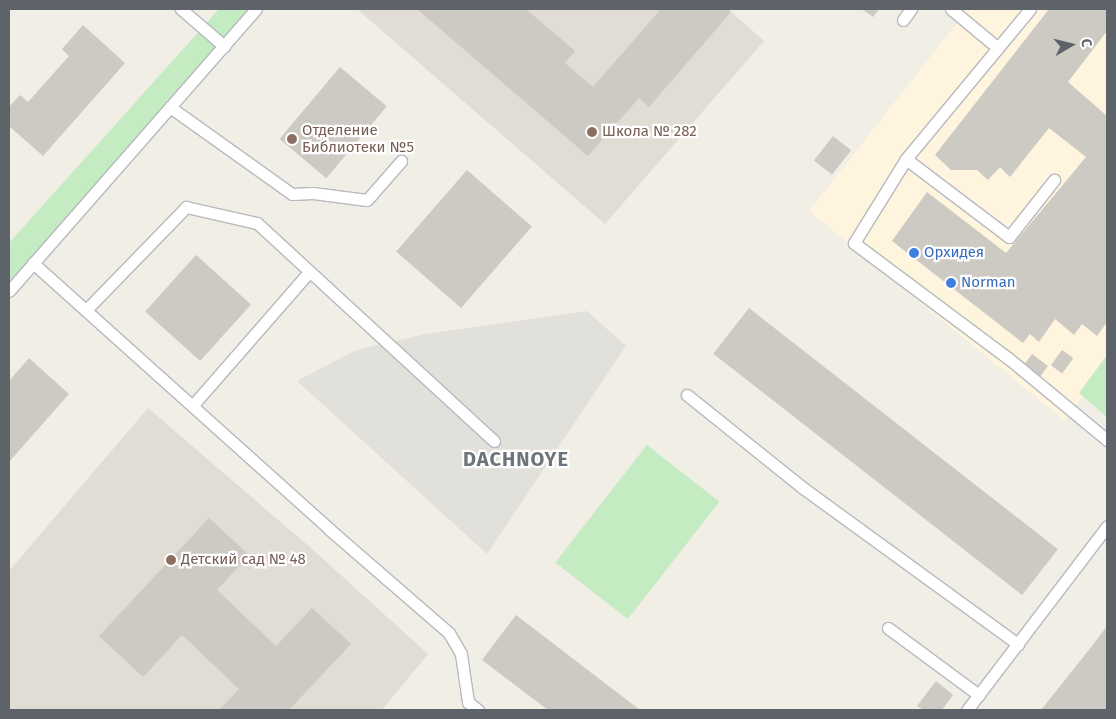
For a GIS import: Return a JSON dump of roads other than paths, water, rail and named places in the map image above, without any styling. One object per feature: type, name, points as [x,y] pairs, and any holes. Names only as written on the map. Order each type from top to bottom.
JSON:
[{"type":"lane","points":[[181,9],[224,46]]},
{"type":"lane","points":[[9,291],[256,9]]},
{"type":"lane","points":[[903,20],[911,9]]},
{"type":"lane","points":[[951,9],[998,48]]},
{"type":"lane","points":[[1030,9],[906,159],[854,243],[1008,358],[1107,440]]},
{"type":"lane","points":[[170,107],[292,194],[313,193],[367,200],[401,161]]},
{"type":"lane","points":[[906,159],[1009,237],[1054,180]]},
{"type":"lane","points":[[86,310],[186,207],[257,223],[494,441]]},
{"type":"lane","points":[[33,263],[329,529],[449,633],[461,654],[468,702],[478,710]]},
{"type":"lane","points":[[193,405],[309,272]]},
{"type":"lane","points":[[687,395],[803,488],[1018,644]]},
{"type":"lane","points":[[967,710],[1107,526]]},
{"type":"lane","points":[[888,628],[979,695]]},
{"type":"place","name":"Школа № 282","points":[[592,132]]},
{"type":"place","name":"Отделение Библиотеки №5","points":[[292,139]]},
{"type":"place","name":"Орхидея","points":[[914,253]]},
{"type":"place","name":"Norman","points":[[951,283]]},
{"type":"place","name":"Детский сад № 48","points":[[171,560]]},
{"type":"district","name":"DACHNOYE","points":[[516,459]]}]
